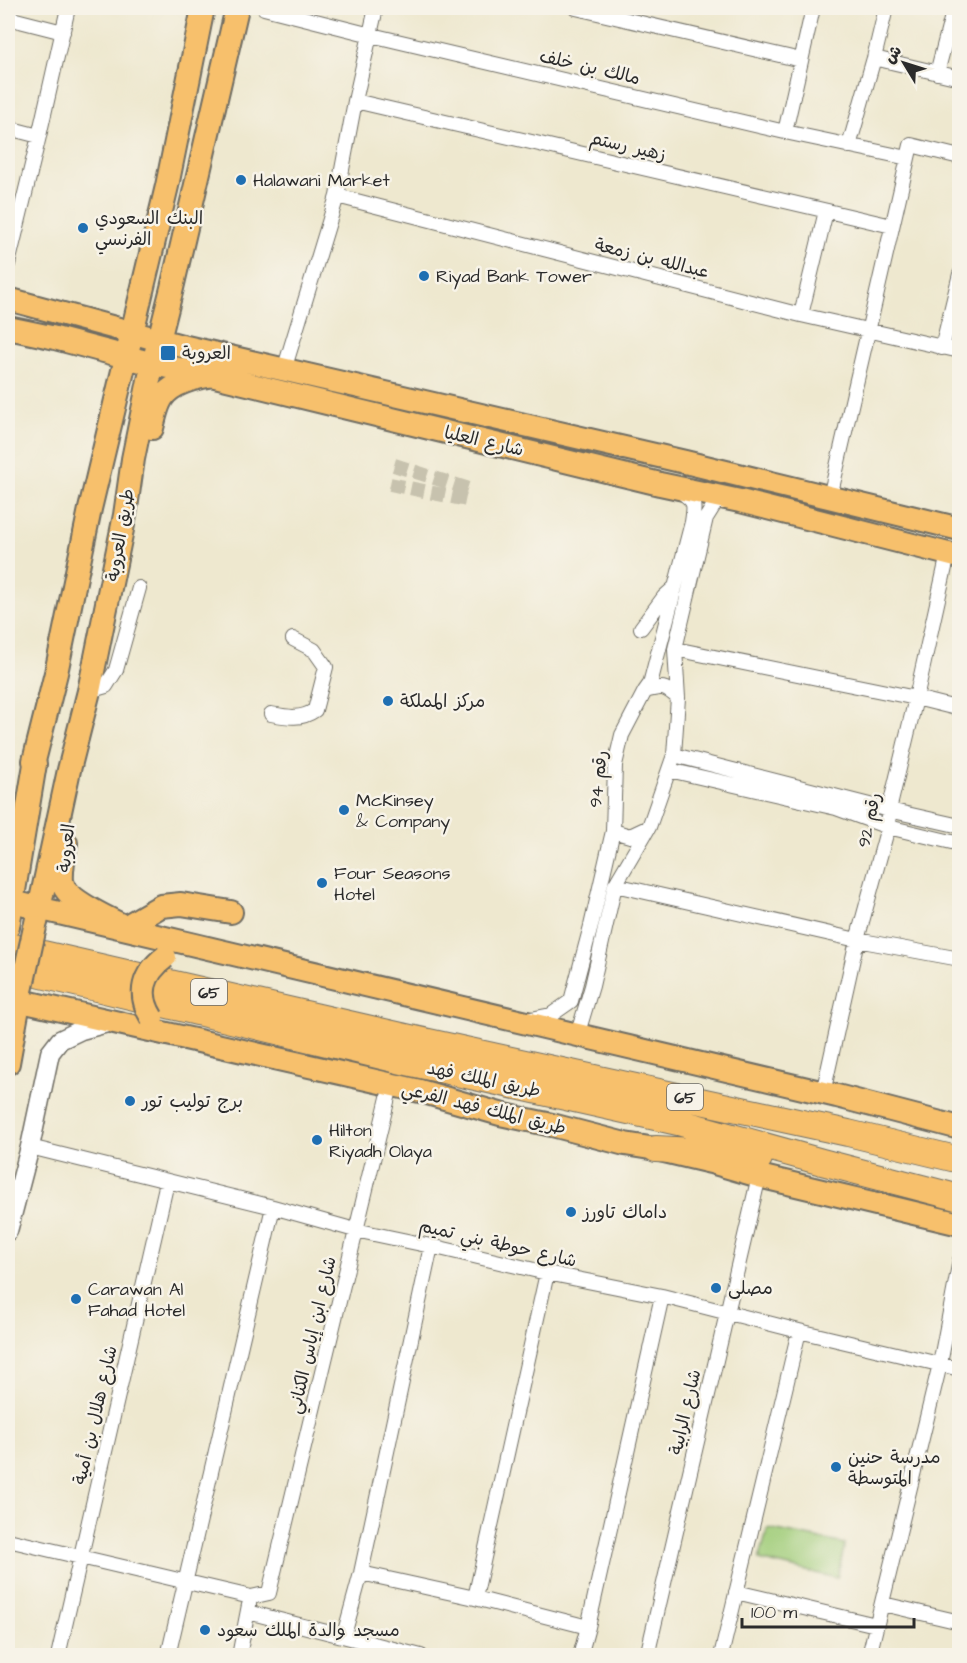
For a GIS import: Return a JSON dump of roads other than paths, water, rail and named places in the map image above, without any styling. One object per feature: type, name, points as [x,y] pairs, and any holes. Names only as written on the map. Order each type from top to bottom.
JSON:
[{"type":"highway","name":"طريق الملك فهد","points":[[9,919],[410,1038],[960,1160]]},
{"type":"highway","name":"طريق الملك فهد","points":[[8,967],[403,1061],[678,1122],[960,1198]]},
{"type":"highway","points":[[868,1138],[888,1131],[960,1144]]},
{"type":"highway","points":[[656,1149],[730,1153],[775,1161],[822,1162]]},
{"type":"main road","name":"طريق العروبة","points":[[9,919],[34,760],[56,673],[125,357],[167,186],[202,8]]},
{"type":"main road","name":"طريق العروبة","points":[[8,1063],[16,997],[37,918],[69,770],[89,691],[153,364],[237,8]]},
{"type":"main road","name":"شارع العليا","points":[[8,299],[159,340],[610,444],[960,529]]},
{"type":"main road","name":"شارع العليا","points":[[8,328],[676,488],[740,501],[954,556]]},
{"type":"main road","points":[[125,515],[134,501],[162,397],[172,388],[189,380],[211,375]]},
{"type":"main road","points":[[740,501],[730,497],[724,488],[731,481],[747,478]]},
{"type":"main road","points":[[8,856],[21,788],[34,760]]},
{"type":"main road","name":"العروبة","points":[[69,770],[71,807],[62,882],[78,901],[125,927]]},
{"type":"main road","points":[[125,927],[160,906],[181,904],[231,912]]},
{"type":"main road","points":[[9,919],[37,918],[125,927],[823,1093],[960,1128]]},
{"type":"main road","points":[[187,1038],[152,1018],[145,1007],[144,986],[154,965],[165,957],[185,951],[210,949]]},
{"type":"main road","name":"طريق الملك فهد الفرعي","points":[[16,997],[111,1022],[391,1085],[500,1114],[711,1162],[759,1176],[960,1224]]},
{"type":"street","points":[[8,264],[68,8]]},
{"type":"street","name":"مالك بن خلف","points":[[264,8],[849,146],[960,157]]},
{"type":"street","points":[[284,370],[337,196],[376,8]]},
{"type":"street","points":[[576,8],[801,60]]},
{"type":"street","points":[[785,132],[813,8]]},
{"type":"street","points":[[849,146],[886,8]]},
{"type":"street","points":[[937,73],[954,8]]},
{"type":"street","points":[[8,18],[63,32]]},
{"type":"street","points":[[874,58],[960,78]]},
{"type":"street","name":"زهير رستم","points":[[355,101],[892,226]]},
{"type":"street","points":[[8,128],[39,136]]},
{"type":"street","points":[[830,497],[909,152]]},
{"type":"street","name":"عبدالله بن زمعة","points":[[337,196],[801,315],[960,351]]},
{"type":"street","points":[[801,315],[826,211]]},
{"type":"street","points":[[942,348],[960,274]]},
{"type":"street","name":"رقم 94","points":[[522,1021],[551,1015],[571,1001],[613,831],[615,765],[622,735],[650,684],[694,505],[691,499],[676,488]]},
{"type":"street","points":[[577,1036],[592,986],[615,885],[649,827],[674,755],[678,698],[675,649],[706,518],[716,502],[740,501]]},
{"type":"street","name":"رقم 92","points":[[823,1093],[857,940],[888,827],[889,810],[916,698],[954,556]]},
{"type":"street","points":[[641,628],[664,597],[675,587]]},
{"type":"street","points":[[89,691],[106,686],[116,670],[139,588]]},
{"type":"street","points":[[271,714],[303,717],[315,710],[326,667],[314,650],[293,639]]},
{"type":"street","points":[[675,649],[960,709]]},
{"type":"street","points":[[645,691],[659,687],[668,689],[678,698]]},
{"type":"street","points":[[674,755],[960,826]]},
{"type":"street","points":[[669,770],[836,808],[888,827],[960,844]]},
{"type":"street","points":[[613,831],[630,836],[649,827]]},
{"type":"street","points":[[615,885],[857,940],[960,959]]},
{"type":"street","points":[[591,926],[596,936],[589,972],[592,986]]},
{"type":"street","points":[[8,1228],[30,1147],[50,1053],[60,1040],[81,1030],[111,1022]]},
{"type":"street","name":"شارع ابن إياس الكناني","points":[[250,1597],[269,1593],[391,1085]]},
{"type":"street","name":"شارع حوطة بني تميم","points":[[30,1147],[273,1207],[355,1230],[547,1274],[662,1296],[960,1369]]},
{"type":"street","name":"شارع الرابية","points":[[647,1656],[759,1176]]},
{"type":"street","name":"شارع هلال بن أمية","points":[[58,1656],[167,1182]]},
{"type":"street","points":[[168,1656],[273,1207]]},
{"type":"street","points":[[344,1635],[361,1573],[431,1246]]},
{"type":"street","points":[[869,1656],[940,1364],[960,1260]]},
{"type":"street","points":[[475,1598],[547,1274]]},
{"type":"street","points":[[580,1656],[662,1296]]},
{"type":"street","points":[[721,1656],[799,1331]]},
{"type":"street","points":[[8,1540],[250,1597],[239,1656]]},
{"type":"street","points":[[361,1573],[475,1598],[588,1627]]},
{"type":"street","points":[[735,1592],[876,1625]]},
{"type":"street","points":[[883,1604],[960,1622]]},
{"type":"street","points":[[248,1612],[421,1656]]},
{"type":"tunnel","points":[[394,465],[469,489]]},
{"type":"tunnel","points":[[390,484],[472,501]]},
{"type":"place","name":"Halawani Market","points":[[241,180]]},
{"type":"place","name":"البنك السعودي الفرنسي","points":[[83,228]]},
{"type":"place","name":"Riyad Bank Tower","points":[[424,276]]},
{"type":"place","name":"العروبة","points":[[168,353]]},
{"type":"place","name":"مركز المملكة","points":[[388,701]]},
{"type":"place","name":"McKinsey & Company","points":[[344,810]]},
{"type":"place","name":"Four Seasons Hotel","points":[[322,883]]},
{"type":"place","name":"برج توليب تور","points":[[130,1101]]},
{"type":"place","name":"Hilton Riyadh Olaya","points":[[317,1140]]},
{"type":"place","name":"داماك تاورز","points":[[571,1212]]},
{"type":"place","name":"مصلى","points":[[716,1288]]},
{"type":"place","name":"Carawan Al Fahad Hotel","points":[[76,1299]]},
{"type":"place","name":"مدرسة حنين المتوسطة","points":[[836,1467]]},
{"type":"place","name":"مسجد والدة الملك سعود","points":[[205,1630]]}]
